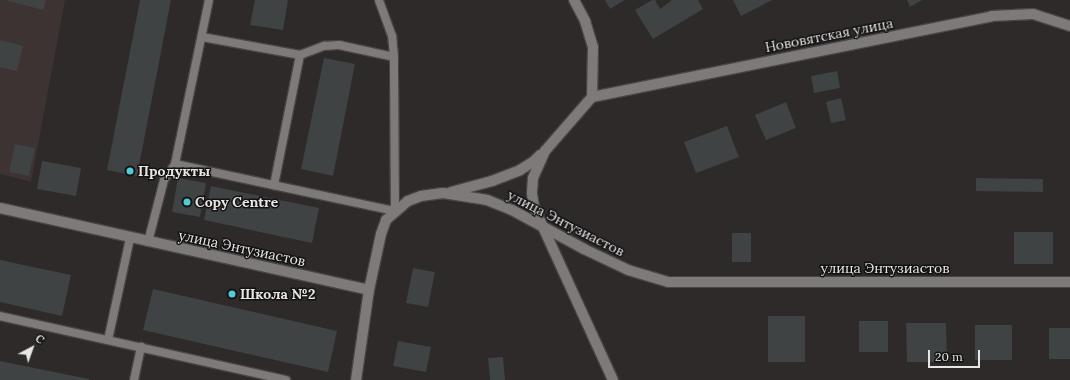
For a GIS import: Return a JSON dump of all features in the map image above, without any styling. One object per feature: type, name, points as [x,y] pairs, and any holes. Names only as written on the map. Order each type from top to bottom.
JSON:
[{"type":"street","points":[[443,193],[492,181],[520,170],[533,162],[545,151],[592,97],[593,47],[585,21],[574,0]]},
{"type":"street","name":"Нововятская улица","points":[[592,97],[992,16],[1033,14],[1070,26]]},
{"type":"street","points":[[545,151],[533,178],[532,194],[534,206],[613,380]]},
{"type":"street","name":"улица Энтузиастов","points":[[0,208],[370,290],[381,234],[386,220],[408,201],[421,196],[443,193],[487,200],[512,210],[584,249],[628,270],[668,282],[1070,282]]},
{"type":"street","points":[[356,380],[370,290]]},
{"type":"lane","points":[[148,242],[164,180],[176,164],[209,0]]},
{"type":"lane","points":[[176,164],[395,211],[394,57],[392,36],[379,0]]},
{"type":"lane","points":[[202,37],[300,55],[324,46],[339,44],[394,57]]},
{"type":"lane","points":[[274,185],[300,55]]},
{"type":"lane","points":[[108,340],[130,238]]},
{"type":"lane","points":[[0,316],[141,347],[258,377],[286,380]]},
{"type":"lane","points":[[134,380],[141,347]]},
{"type":"shaded area","points":[[0,0],[65,0],[31,182],[0,174]]},
{"type":"building","points":[[5,0],[46,0],[43,10]]},
{"type":"building","points":[[140,0],[171,0],[137,176],[107,170]]},
{"type":"building","points":[[255,0],[288,0],[283,30],[250,25]]},
{"type":"building","points":[[605,0],[625,0],[610,9]]},
{"type":"building","points":[[652,0],[655,0],[660,9],[672,0],[698,0],[703,9],[653,39],[635,10]]},
{"type":"building","points":[[733,0],[772,0],[741,16]]},
{"type":"building","points":[[907,0],[922,0],[910,7]]},
{"type":"building","points":[[0,40],[23,46],[17,71],[0,67]]},
{"type":"building","points":[[324,58],[355,64],[333,176],[301,169]]},
{"type":"building","points":[[837,71],[840,88],[814,93],[811,76]]},
{"type":"building","points":[[841,98],[846,120],[831,123],[826,102]]},
{"type":"building","points":[[786,102],[796,128],[766,140],[755,115]]},
{"type":"building","points":[[727,126],[739,157],[696,173],[684,142]]},
{"type":"building","points":[[15,144],[35,148],[29,176],[9,172]]},
{"type":"building","points":[[42,161],[81,168],[76,196],[37,189]]},
{"type":"building","points":[[178,178],[206,183],[200,217],[172,212]]},
{"type":"building","points":[[976,178],[1043,179],[1043,192],[976,191]]},
{"type":"building","points":[[211,186],[319,208],[312,243],[204,220]]},
{"type":"building","points":[[1014,232],[1053,232],[1053,264],[1014,264]]},
{"type":"building","points":[[732,233],[751,233],[751,262],[732,262]]},
{"type":"building","points":[[0,260],[71,275],[62,316],[0,302]]},
{"type":"building","points":[[413,268],[435,272],[428,307],[406,303]]},
{"type":"building","points":[[153,289],[337,331],[328,372],[143,330]]},
{"type":"building","points":[[768,316],[805,316],[805,362],[768,362]]},
{"type":"building","points":[[859,321],[888,321],[888,352],[859,352]]},
{"type":"building","points":[[906,323],[946,323],[947,362],[907,362]]},
{"type":"building","points":[[975,325],[1012,325],[1012,360],[975,360]]},
{"type":"building","points":[[1049,328],[1070,328],[1070,359],[1049,359]]},
{"type":"building","points":[[398,341],[431,347],[426,372],[393,366]]},
{"type":"building","points":[[503,357],[505,380],[490,380],[488,358]]},
{"type":"building","points":[[0,361],[89,379],[89,380],[0,380]]},
{"type":"place","name":"Продукты","points":[[130,171]]},
{"type":"place","name":"Copy Centre","points":[[187,202]]},
{"type":"place","name":"Школа №2","points":[[232,294]]}]
